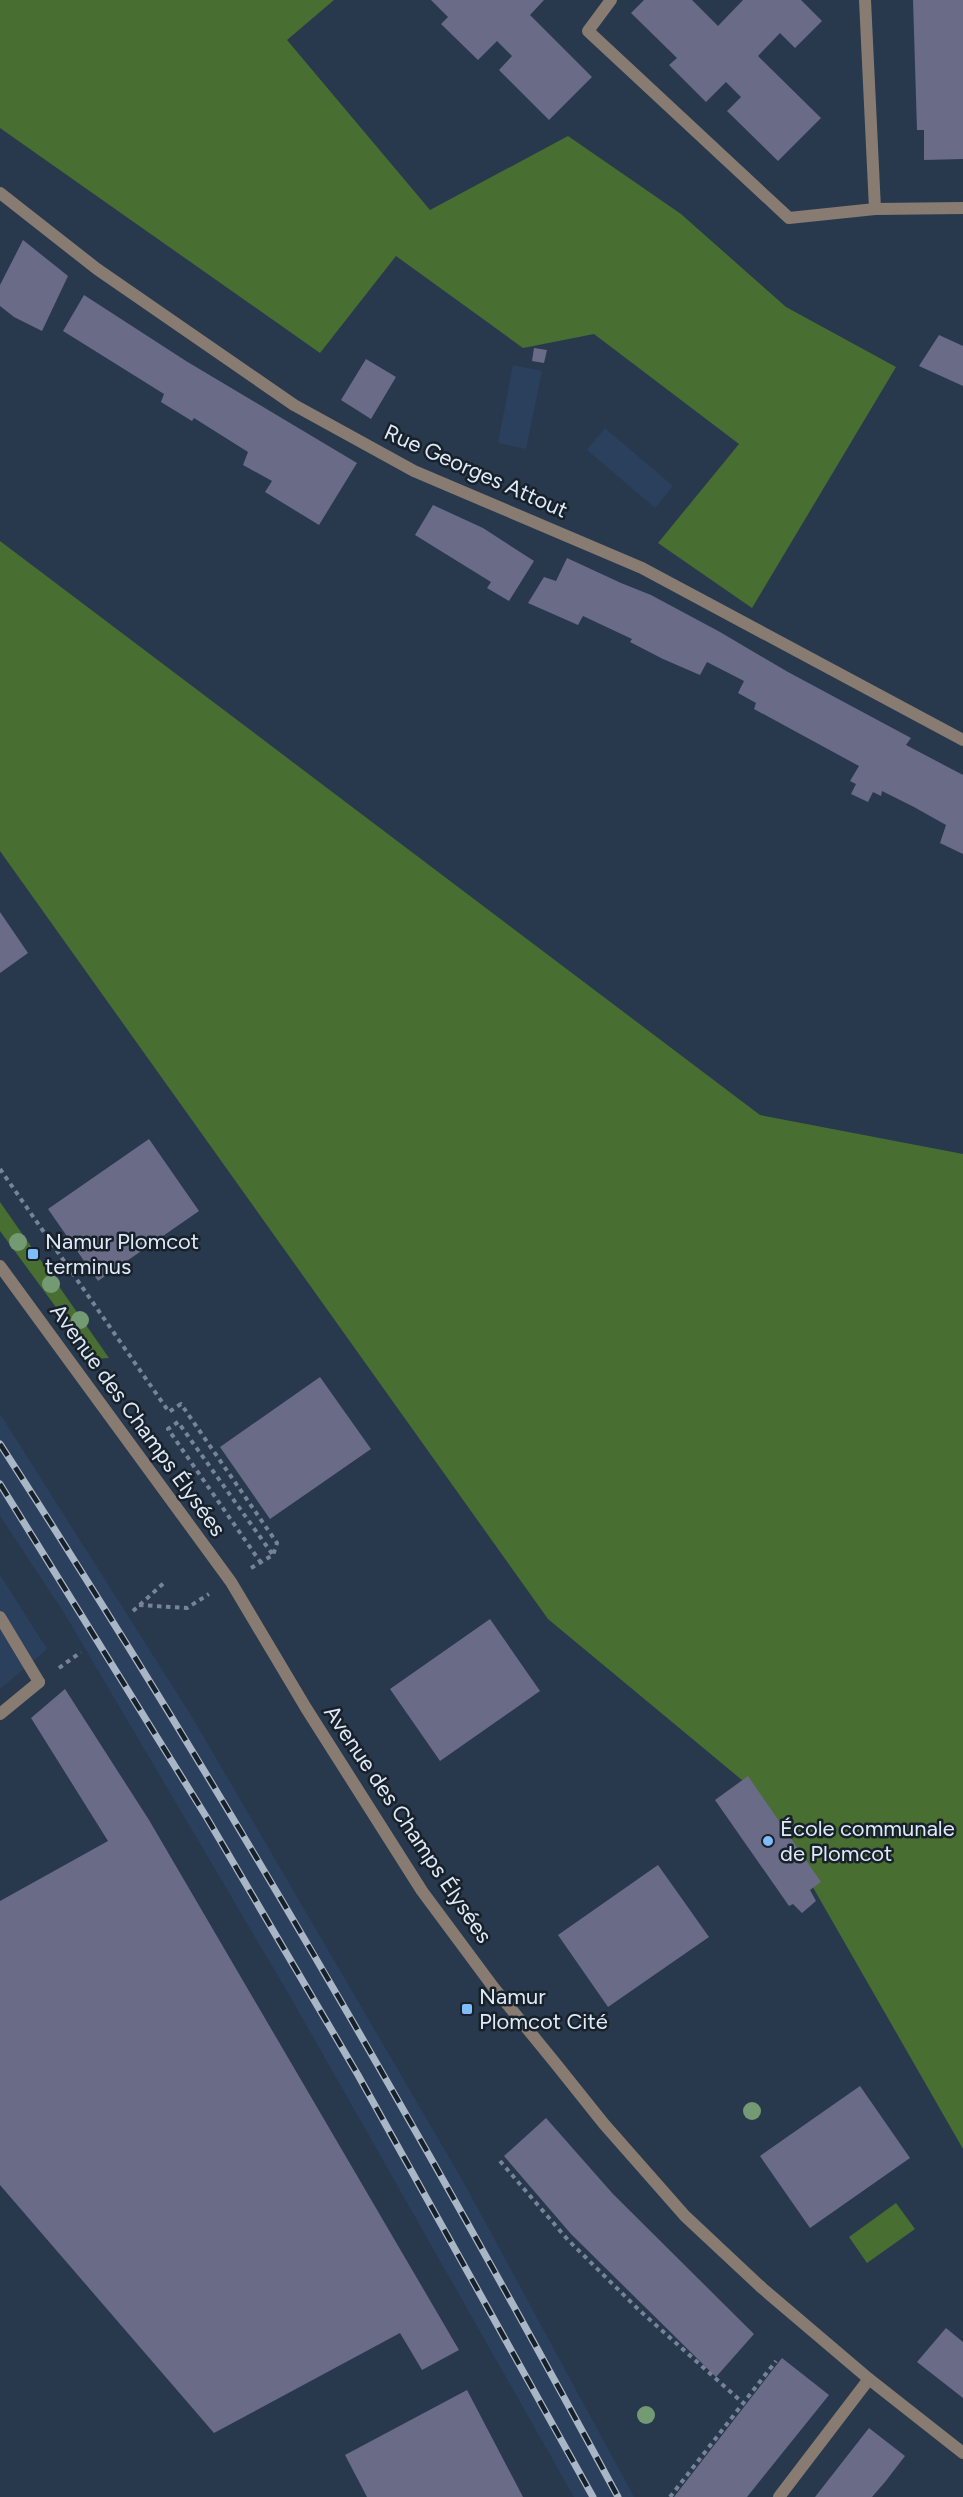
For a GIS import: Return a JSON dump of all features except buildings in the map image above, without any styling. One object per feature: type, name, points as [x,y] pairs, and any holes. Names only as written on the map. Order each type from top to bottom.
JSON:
[{"type":"street","points":[[611,0],[588,31],[789,218],[875,209],[963,208]]},
{"type":"street","points":[[865,0],[875,209]]},
{"type":"street","name":"Rue Georges Attout","points":[[0,193],[97,269],[294,405],[414,471],[642,568],[963,741]]},
{"type":"street","name":"Avenue des Champs Élysées","points":[[0,1266],[231,1582],[306,1708],[422,1891],[501,1997],[604,2124],[685,2216],[762,2288],[869,2379],[963,2453]]},
{"type":"street","points":[[0,1617],[39,1682],[0,1714]]},
{"type":"street","points":[[779,2497],[869,2379]]},
{"type":"path","points":[[0,1169],[169,1412],[181,1404],[277,1544],[273,1555],[231,1582]]},
{"type":"path","points":[[261,1563],[168,1429],[178,1422],[273,1555]]},
{"type":"path","points":[[133,1611],[165,1582]]},
{"type":"path","points":[[139,1605],[187,1608]]},
{"type":"path","points":[[500,2161],[576,2248],[639,2310],[743,2403]]},
{"type":"path","points":[[670,2497],[776,2361]]},
{"type":"shaded area","points":[[513,365],[542,371],[526,449],[498,443]]},
{"type":"shaded area","points":[[605,428],[673,486],[655,508],[587,450]]},
{"type":"shaded area","points":[[0,1414],[192,1717],[464,2183],[634,2497],[574,2497],[291,1998],[63,1611],[0,1516]]},
{"type":"shaded area","points":[[0,1575],[47,1649],[0,1689]]},
{"type":"green space","points":[[0,0],[334,0],[287,40],[430,210],[568,136],[681,214],[786,307],[896,367],[752,608],[658,543],[739,444],[594,334],[523,348],[396,256],[320,353],[0,128]]},
{"type":"green space","points":[[0,541],[760,1115],[963,1154],[963,2149],[760,1795],[548,1619],[0,851]]},
{"type":"green space","points":[[0,1202],[109,1358],[94,1359],[0,1231]]},
{"type":"green space","points":[[896,2203],[915,2229],[867,2263],[849,2237]]},
{"type":"railway","points":[[0,1444],[163,1702],[320,1964],[471,2230],[618,2497]]},
{"type":"railway","points":[[0,1484],[207,1818],[358,2075],[593,2497]]},
{"type":"place","name":"Namur Plomcot terminus","points":[[33,1254]]},
{"type":"place","name":"École communale de Plomcot","points":[[768,1841]]},
{"type":"place","name":"Namur Plomcot Cité","points":[[467,2009]]}]
